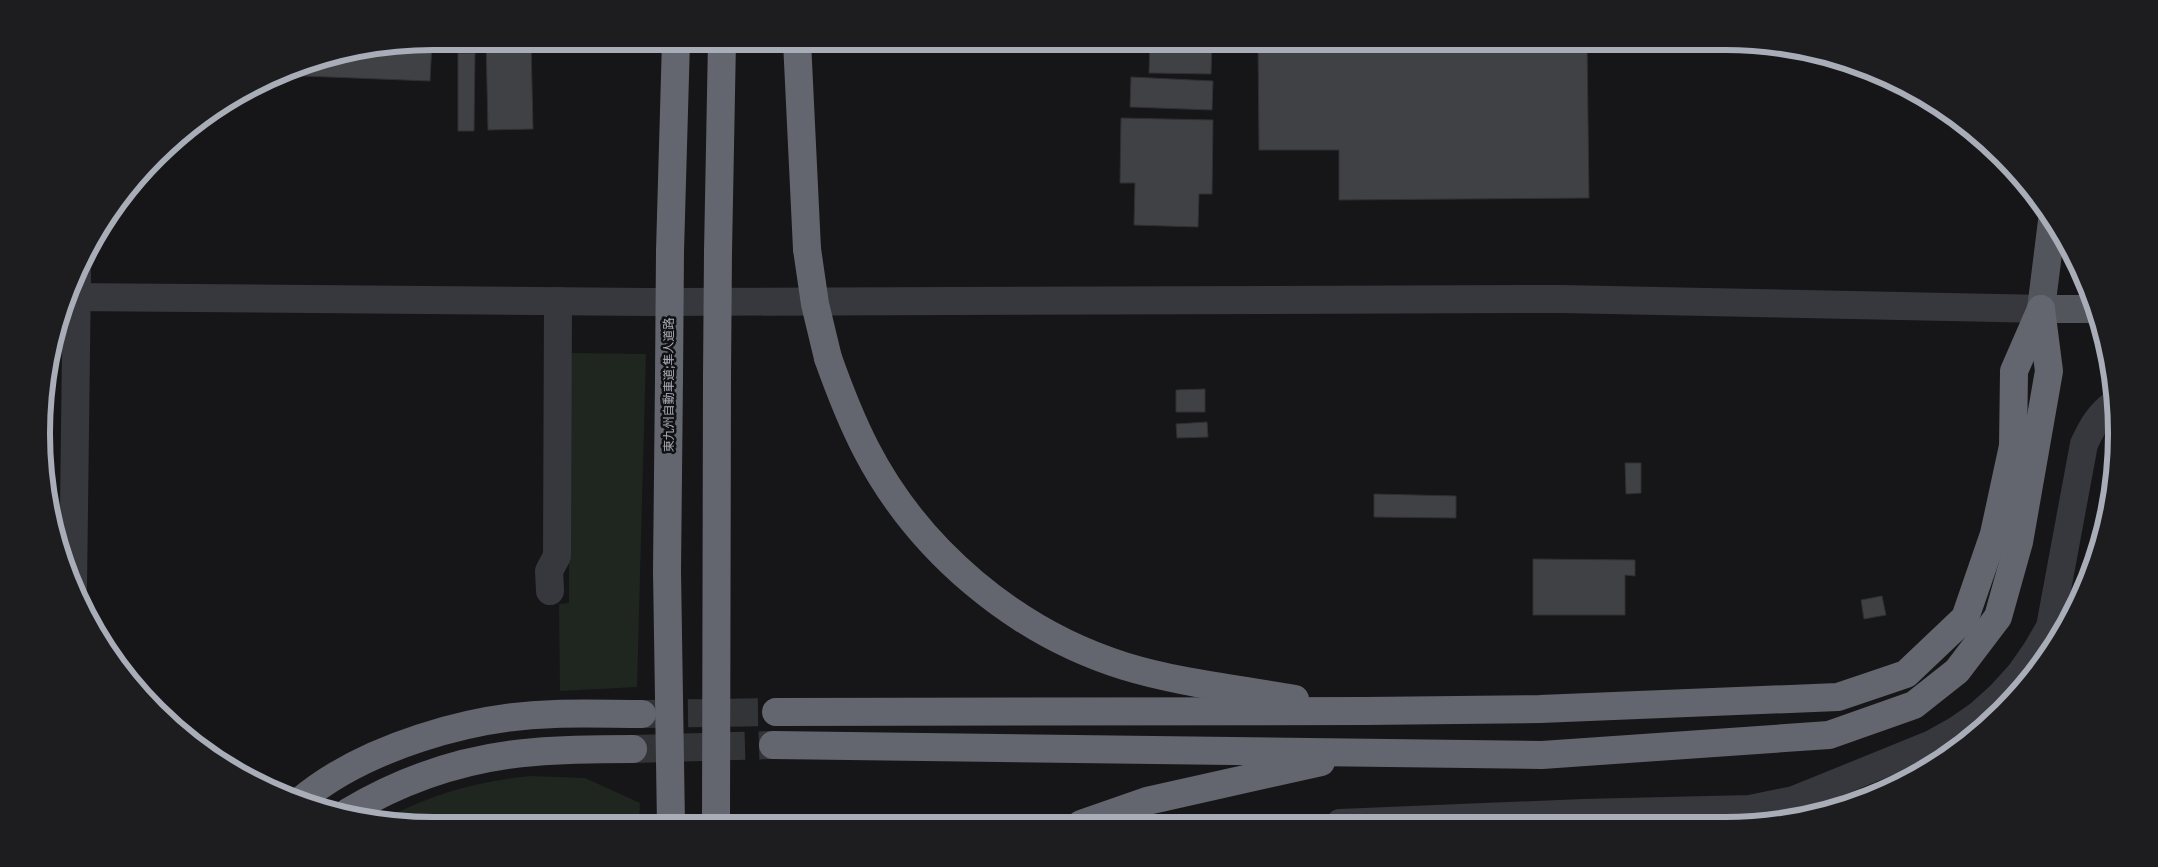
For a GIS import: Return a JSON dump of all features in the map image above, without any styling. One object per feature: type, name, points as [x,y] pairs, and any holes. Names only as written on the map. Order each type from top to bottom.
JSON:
[{"type":"highway","name":"東九州自動車道;隼人道路","points":[[670,817],[667,571],[670,251],[676,50]]},
{"type":"highway","points":[[716,817],[717,377],[722,50]]},
{"type":"highway","points":[[797,50],[807,249],[815,304],[828,358],[846,406],[866,450],[892,492],[916,523],[956,567],[993,598],[1034,625],[1078,648],[1133,668],[1171,678],[1365,711]]},
{"type":"highway","points":[[776,712],[1540,709],[1838,697],[1906,674],[1965,618],[1994,534],[2013,446],[2014,372],[2041,309]]},
{"type":"highway","points":[[773,745],[1542,755],[1829,735],[1914,705],[1957,671],[1998,617],[2019,542],[2049,371],[2041,309]]},
{"type":"highway","points":[[655,817],[667,571]]},
{"type":"highway","points":[[307,796],[350,767],[400,745],[461,727],[553,714],[642,714]]},
{"type":"highway","points":[[354,809],[400,785],[466,763],[534,752],[634,749]]},
{"type":"highway","points":[[1100,817],[1147,800],[1369,752]]},
{"type":"main road","points":[[2051,232],[2041,309],[2088,309]]},
{"type":"street","points":[[78,289],[558,301],[1561,299],[2041,309]]},
{"type":"street","points":[[73,565],[74,300]]},
{"type":"street","points":[[550,592],[549,572],[557,556],[558,301]]},
{"type":"street","points":[[1600,817],[1772,806],[1815,792],[1932,744],[1980,714],[2020,674],[2050,627],[2084,444],[2093,425],[2107,408]]},
{"type":"shaded area","points":[[572,353],[646,354],[637,687],[560,691],[559,604],[569,603],[569,373]]},
{"type":"shaded area","points":[[530,776],[585,778],[640,803],[639,817],[434,817],[393,815],[439,795],[493,781]]},
{"type":"building","points":[[432,50],[430,81],[295,76],[359,57],[383,53]]},
{"type":"building","points":[[486,50],[531,50],[533,129],[488,130]]},
{"type":"building","points":[[1150,50],[1212,50],[1211,74],[1149,73]]},
{"type":"building","points":[[1258,50],[1587,50],[1589,198],[1339,200],[1339,150],[1259,150]]},
{"type":"building","points":[[458,53],[475,53],[474,131],[458,131]]},
{"type":"building","points":[[1131,77],[1213,81],[1212,110],[1130,107]]},
{"type":"building","points":[[1121,118],[1213,120],[1212,194],[1199,194],[1198,227],[1134,225],[1135,183],[1120,183]]},
{"type":"building","points":[[1205,389],[1205,412],[1176,412],[1176,390]]},
{"type":"building","points":[[1207,422],[1208,437],[1177,438],[1176,424]]},
{"type":"building","points":[[1625,463],[1641,463],[1641,493],[1626,494]]},
{"type":"building","points":[[1374,494],[1456,496],[1456,518],[1374,517]]},
{"type":"building","points":[[1533,559],[1635,560],[1635,576],[1625,575],[1625,615],[1533,615]]},
{"type":"building","points":[[1882,596],[1886,615],[1864,619],[1861,600]]},
{"type":"tunnel","points":[[646,714],[776,712]]},
{"type":"tunnel","points":[[633,749],[773,745]]}]
